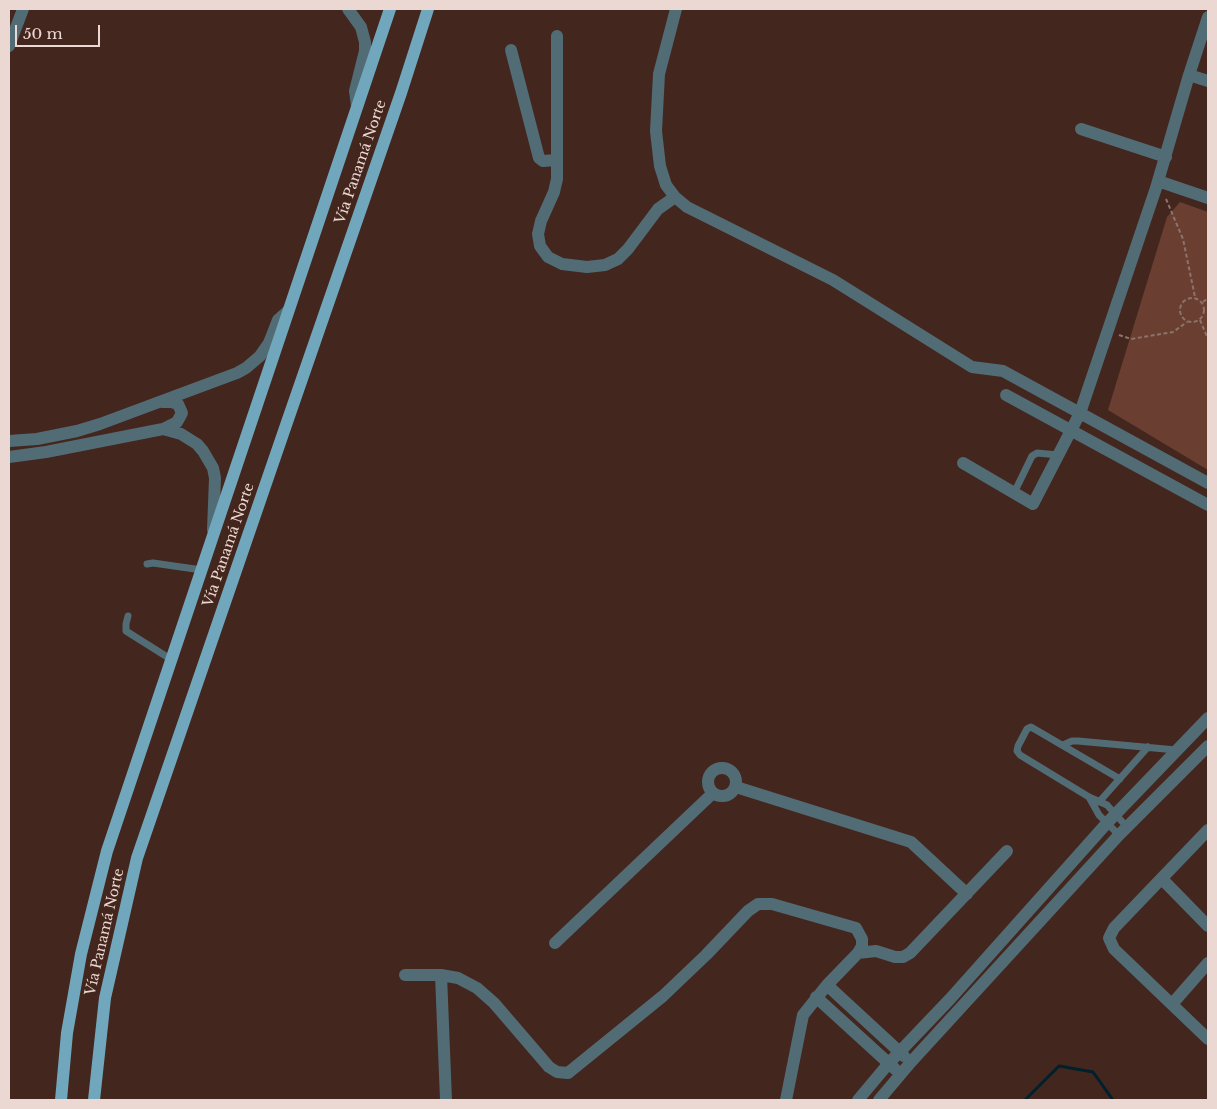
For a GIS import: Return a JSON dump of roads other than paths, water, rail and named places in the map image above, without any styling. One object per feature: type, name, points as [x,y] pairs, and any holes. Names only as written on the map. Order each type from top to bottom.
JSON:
[{"type":"main road","name":"Vía Panamá Norte","points":[[61,1100],[67,1032],[81,954],[92,904],[107,851],[390,9]]},
{"type":"main road","name":"Vía Panamá Norte","points":[[94,1100],[105,998],[138,858],[281,437],[401,93],[428,9]]},
{"type":"street","points":[[9,46],[23,9]]},
{"type":"street","points":[[348,9],[361,27],[365,42],[365,51],[355,91],[357,106]]},
{"type":"street","points":[[676,9],[659,74],[656,131],[660,166],[666,185],[675,197],[687,207],[833,280],[972,367],[1003,370],[1208,483]]},
{"type":"street","points":[[963,463],[1033,504],[1080,413],[1157,185],[1208,17]]},
{"type":"street","points":[[558,36],[557,179],[554,192],[541,221],[538,234],[540,246],[548,256],[562,264],[587,267],[605,265],[618,259],[628,249],[658,209],[675,197]]},
{"type":"street","points":[[511,50],[539,158],[543,161],[557,160]]},
{"type":"street","points":[[1189,75],[1208,81]]},
{"type":"street","points":[[1081,129],[1166,157]]},
{"type":"street","points":[[1157,185],[1208,198]]},
{"type":"street","points":[[23,455],[15,441],[77,431],[237,373],[246,368],[265,350],[278,320],[288,311]]},
{"type":"street","points":[[1006,395],[1208,505]]},
{"type":"street","points":[[9,457],[163,429],[179,420],[182,410],[174,402],[158,402]]},
{"type":"street","points":[[163,429],[189,438],[204,451],[209,460],[215,478],[212,538]]},
{"type":"street","points":[[858,1100],[888,1063],[950,998],[1111,819],[1208,718]]},
{"type":"street","points":[[879,1100],[910,1062],[1123,831],[1208,746]]},
{"type":"street","points":[[725,767],[735,774],[736,787],[728,794],[718,795],[713,793],[709,788],[709,776],[713,771],[725,767]]},
{"type":"street","points":[[736,787],[911,842],[967,894]]},
{"type":"street","points":[[555,943],[713,793]]},
{"type":"street","points":[[1208,830],[1114,928],[1110,938],[1114,949],[1173,1003],[1208,1039]]},
{"type":"street","points":[[858,953],[873,951],[895,957],[903,957],[910,953],[1007,851]]},
{"type":"street","points":[[1162,879],[1208,926]]},
{"type":"street","points":[[405,975],[441,975],[458,978],[477,988],[494,1003],[549,1068],[557,1072],[568,1072],[663,996],[748,911],[758,904],[772,904],[856,928],[862,940],[862,946],[858,953],[816,997],[803,1015],[786,1100]]},
{"type":"street","points":[[1173,1003],[1208,963]]},
{"type":"street","points":[[441,975],[446,1100]]},
{"type":"street","points":[[827,985],[910,1062]]},
{"type":"street","points":[[816,997],[901,1074]]},
{"type":"lane","points":[[1014,493],[1032,456],[1038,453],[1058,455]]},
{"type":"lane","points":[[146,564],[154,563],[202,570]]},
{"type":"lane","points":[[128,616],[126,631],[172,660]]},
{"type":"lane","points":[[1120,779],[1031,727],[1027,729],[1018,746],[1017,751],[1020,756],[1107,805],[1111,819],[1123,831]]},
{"type":"lane","points":[[1063,745],[1072,741],[1176,750]]},
{"type":"lane","points":[[1100,802],[1148,747]]},
{"type":"lane","points":[[1089,796],[1099,815],[1111,819],[1123,831]]},
{"type":"waterway","points":[[1025,1100],[1059,1066],[1093,1072],[1113,1100]]}]
